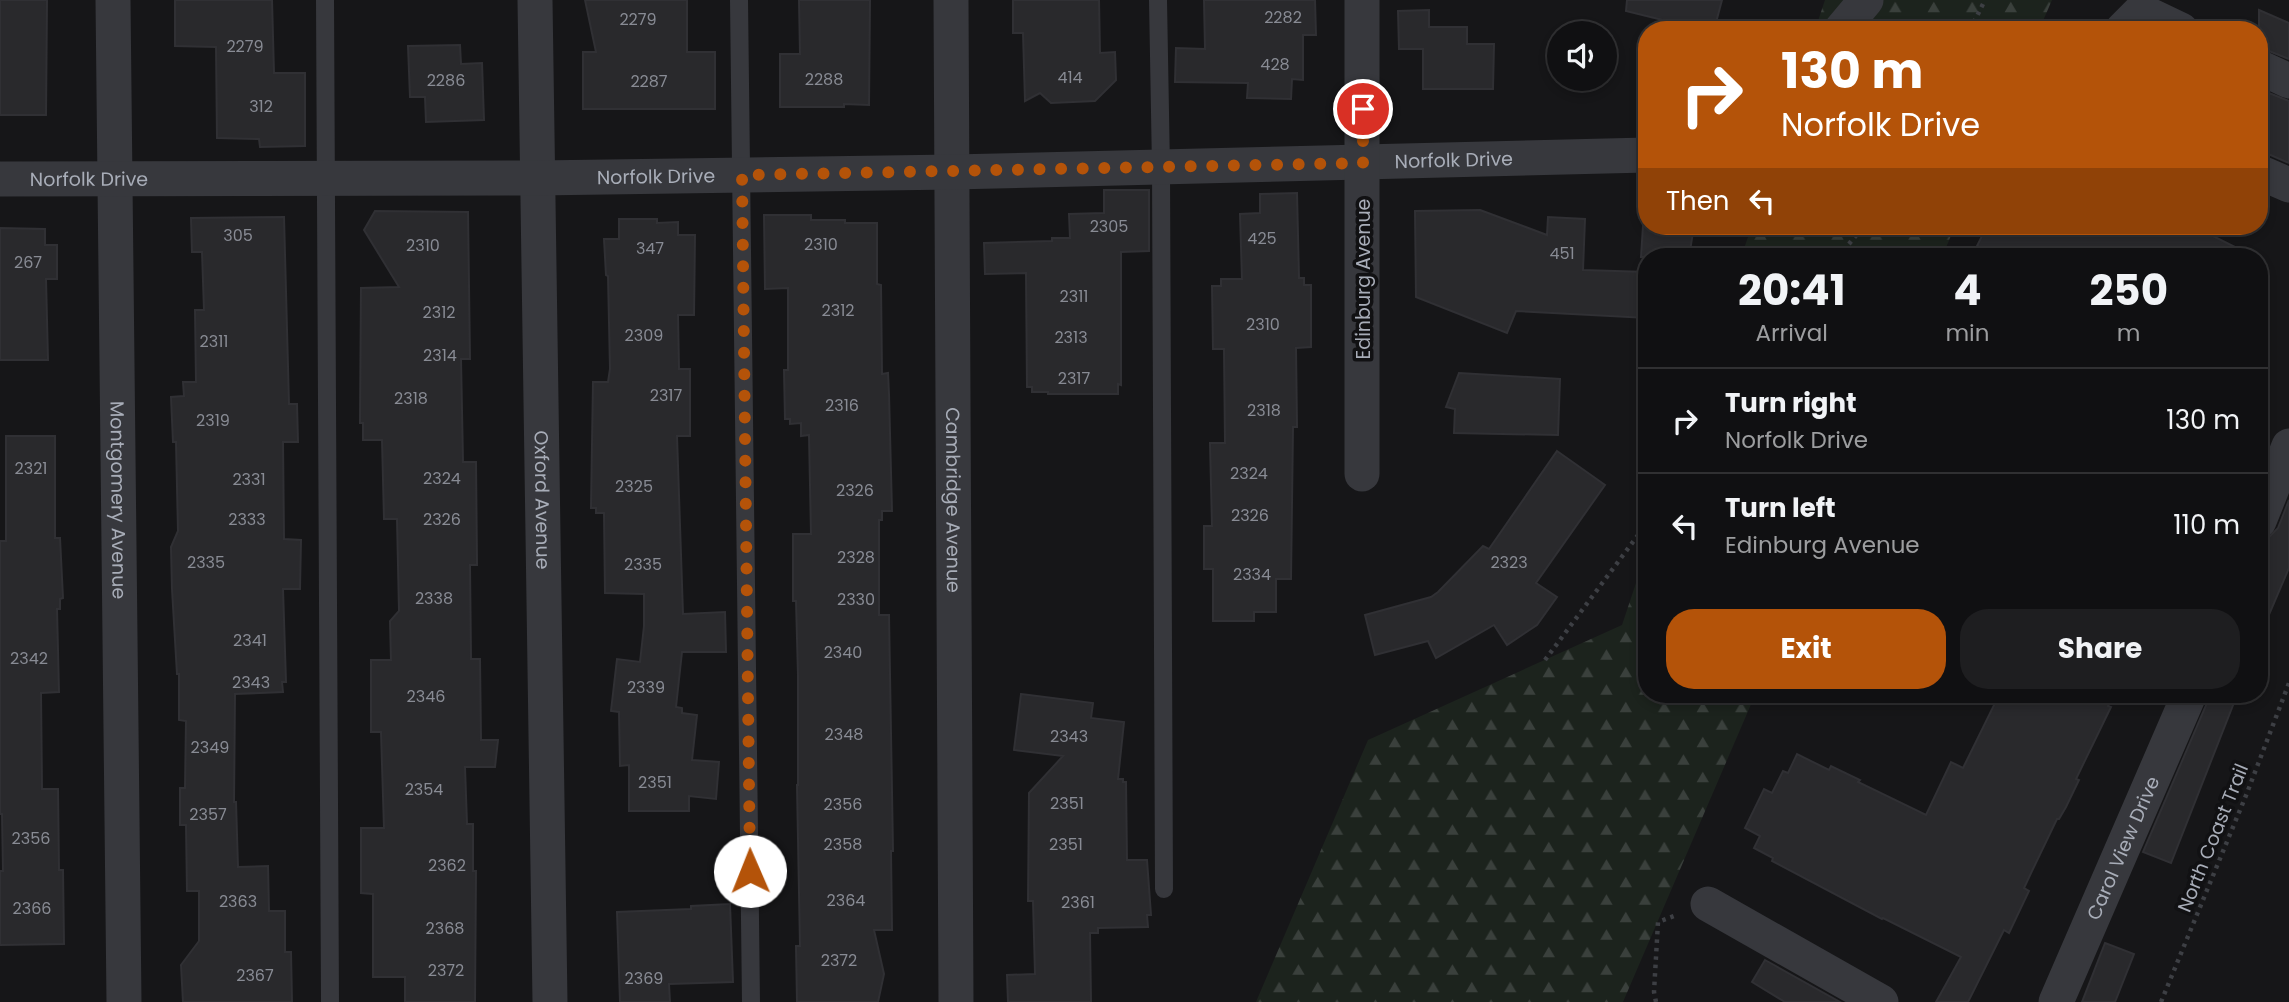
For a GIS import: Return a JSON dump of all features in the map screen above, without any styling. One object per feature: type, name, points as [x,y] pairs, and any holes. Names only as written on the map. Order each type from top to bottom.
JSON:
[{"type":"street","name":"Montgomery Avenue","points":[[113,0],[124,1002]]},
{"type":"street","name":"Oxford Avenue","points":[[535,0],[550,1002]]},
{"type":"street","name":"Cambridge Avenue","points":[[951,0],[956,1002]]},
{"type":"street","name":"Edinburg Avenue","points":[[1362,0],[1362,474]]},
{"type":"street","points":[[1848,21],[1866,0]]},
{"type":"street","points":[[2131,21],[2141,11],[2162,21]]},
{"type":"street","points":[[2268,71],[2289,81]]},
{"type":"street","name":"Norfolk Drive","points":[[0,179],[537,178],[953,172],[1638,155]]},
{"type":"street","points":[[2268,176],[2289,184]]},
{"type":"street","points":[[2268,498],[2289,446]]},
{"type":"street","name":"Carol View Drive","points":[[2056,1002],[2186,703]]},
{"type":"street","points":[[1708,904],[1881,1002]]},
{"type":"lane","points":[[325,0],[330,1002]]},
{"type":"lane","points":[[739,0],[751,1002]]},
{"type":"lane","points":[[1158,0],[1164,889]]},
{"type":"path","points":[[1974,21],[1985,0]]},
{"type":"path","points":[[1545,660],[1638,535]]},
{"type":"path","name":"North Coast Trail","points":[[2161,1002],[2289,683]]},
{"type":"path","points":[[1656,1002],[1654,992],[1658,922],[1708,904]]},
{"type":"green space","points":[[1825,0],[2052,0],[2043,21],[1818,21]]},
{"type":"green space","points":[[1749,235],[1951,235],[1946,248],[1744,248]]},
{"type":"green space","points":[[1638,577],[1638,703],[1752,703],[1623,1002],[1256,1002],[1368,740],[1622,625]]},
{"type":"building","points":[[0,0],[47,0],[46,115],[0,115]]},
{"type":"building","points":[[175,0],[272,0],[274,73],[305,73],[305,146],[260,147],[259,139],[217,138],[216,47],[175,46]]},
{"type":"building","points":[[585,0],[687,0],[687,52],[715,52],[715,109],[583,109],[583,52],[596,52]]},
{"type":"building","points":[[799,0],[870,0],[869,105],[780,107],[780,54],[800,54]]},
{"type":"building","points":[[1013,0],[1099,0],[1100,53],[1115,52],[1116,80],[1095,101],[1051,103],[1040,93],[1025,101],[1023,33],[1013,33]]},
{"type":"building","points":[[1204,0],[1315,0],[1316,35],[1303,35],[1303,80],[1292,79],[1291,99],[1247,98],[1248,83],[1175,82],[1176,48],[1205,49]]},
{"type":"building","points":[[1627,0],[1722,0],[1716,21],[1667,21],[1626,11]]},
{"type":"building","points":[[1429,10],[1429,27],[1467,27],[1467,44],[1494,44],[1493,89],[1423,89],[1423,49],[1399,49],[1398,11]]},
{"type":"building","points":[[2259,10],[2289,23],[2289,59],[2268,51],[2268,21],[2259,21]]},
{"type":"building","points":[[460,45],[461,64],[482,63],[484,120],[426,122],[425,97],[410,97],[408,46]]},
{"type":"building","points":[[2268,93],[2289,101],[2289,163],[2268,154]]},
{"type":"building","points":[[1104,190],[1149,190],[1149,251],[1121,252],[1121,385],[1118,384],[1118,394],[1032,392],[1032,387],[1027,387],[1026,273],[985,274],[984,243],[1070,238],[1069,214],[1104,213]]},
{"type":"building","points":[[1297,193],[1299,278],[1304,278],[1304,285],[1311,285],[1311,347],[1296,348],[1297,427],[1293,427],[1291,579],[1276,579],[1276,612],[1254,612],[1254,621],[1213,621],[1213,569],[1204,569],[1204,526],[1212,526],[1210,443],[1225,443],[1224,349],[1213,349],[1212,286],[1221,286],[1221,279],[1242,279],[1240,214],[1260,213],[1260,194]]},
{"type":"building","points":[[1480,210],[1547,235],[1548,217],[1585,219],[1583,270],[1638,272],[1638,318],[1516,311],[1507,333],[1416,297],[1415,211]]},
{"type":"building","points":[[375,211],[468,212],[470,359],[461,359],[463,462],[476,462],[477,565],[470,565],[471,659],[480,659],[481,740],[498,740],[495,767],[465,767],[467,824],[473,824],[473,871],[476,871],[475,1002],[405,1002],[405,977],[373,977],[373,894],[361,893],[361,828],[384,828],[381,732],[371,732],[371,660],[391,660],[390,621],[399,611],[397,519],[384,519],[382,440],[363,440],[363,423],[360,423],[361,288],[399,287],[364,230]]},
{"type":"building","points":[[764,215],[811,215],[811,220],[877,223],[882,374],[888,373],[892,511],[882,511],[882,520],[879,520],[879,615],[889,615],[893,851],[892,930],[874,930],[884,974],[878,1002],[797,1002],[796,946],[800,946],[798,675],[796,601],[793,601],[793,534],[811,534],[809,435],[801,436],[801,423],[790,424],[790,419],[785,419],[784,370],[788,370],[788,288],[765,289]]},
{"type":"building","points":[[284,217],[289,404],[297,404],[298,442],[283,442],[284,539],[301,540],[300,589],[283,589],[286,682],[282,682],[283,692],[235,694],[234,802],[238,867],[268,866],[269,911],[285,911],[285,952],[291,952],[292,1002],[183,1002],[181,965],[199,941],[199,891],[187,891],[186,825],[180,825],[180,788],[185,788],[186,721],[179,720],[179,674],[172,589],[171,547],[178,531],[176,442],[173,442],[171,397],[184,396],[183,382],[196,382],[195,310],[204,310],[202,252],[192,252],[191,218]]},
{"type":"building","points":[[619,219],[678,222],[678,235],[695,235],[694,315],[678,315],[679,369],[690,369],[690,436],[677,436],[683,614],[725,612],[726,652],[682,652],[676,707],[682,708],[682,713],[697,715],[692,760],[719,762],[716,799],[689,796],[689,811],[629,811],[629,765],[620,766],[619,712],[611,711],[617,659],[640,662],[644,626],[644,594],[605,593],[604,513],[596,513],[596,508],[591,508],[593,382],[608,382],[610,369],[608,276],[604,239],[619,239]]},
{"type":"building","points":[[0,228],[45,229],[45,245],[57,245],[57,279],[46,279],[48,360],[0,360]]},
{"type":"building","points":[[1642,235],[1693,235],[1690,248],[1642,248]]},
{"type":"building","points":[[1982,235],[2211,235],[2237,248],[1981,248],[1977,246]]},
{"type":"building","points":[[1459,373],[1560,379],[1558,435],[1454,433],[1455,409],[1446,407]]},
{"type":"building","points":[[6,436],[55,436],[55,538],[60,538],[63,598],[60,599],[60,609],[57,609],[59,692],[41,693],[42,789],[58,789],[59,870],[63,870],[64,944],[0,945],[0,871],[3,871],[0,814],[0,541],[6,541]]},
{"type":"building","points":[[1557,451],[1605,485],[1536,583],[1557,597],[1537,625],[1507,645],[1494,625],[1436,658],[1428,641],[1375,655],[1365,615],[1431,597],[1483,546],[1489,549]]},
{"type":"building","points":[[2289,500],[2289,568],[2268,617],[2268,538],[2278,528]]},
{"type":"building","points":[[1021,694],[1093,703],[1091,718],[1124,722],[1118,779],[1126,782],[1127,860],[1147,860],[1151,915],[1147,915],[1148,927],[1098,928],[1098,933],[1090,933],[1091,1002],[1008,1002],[1007,975],[1035,974],[1033,901],[1028,901],[1029,793],[1063,756],[1014,750]]},
{"type":"building","points":[[1995,703],[2109,703],[2108,706],[2111,707],[2076,779],[2079,780],[2024,888],[2029,891],[2009,933],[2004,930],[1968,1002],[1936,1002],[1961,957],[1772,861],[1773,858],[1754,848],[1760,836],[1745,828],[1764,789],[1772,793],[1783,771],[1788,773],[1797,754],[1829,770],[1831,766],[1926,815],[1951,762],[1963,768]]},
{"type":"building","points":[[2207,703],[2234,703],[2171,863],[2143,852]]},
{"type":"building","points":[[730,904],[733,982],[669,984],[670,1002],[620,1002],[617,912],[691,909],[691,906]]},
{"type":"building","points":[[2105,943],[2134,954],[2115,1002],[2082,1002]]},
{"type":"building","points":[[1765,960],[1840,1002],[1785,1002],[1752,982]]},
{"type":"route","points":[[750,871],[742,175],[1363,163],[1363,109]]}]
